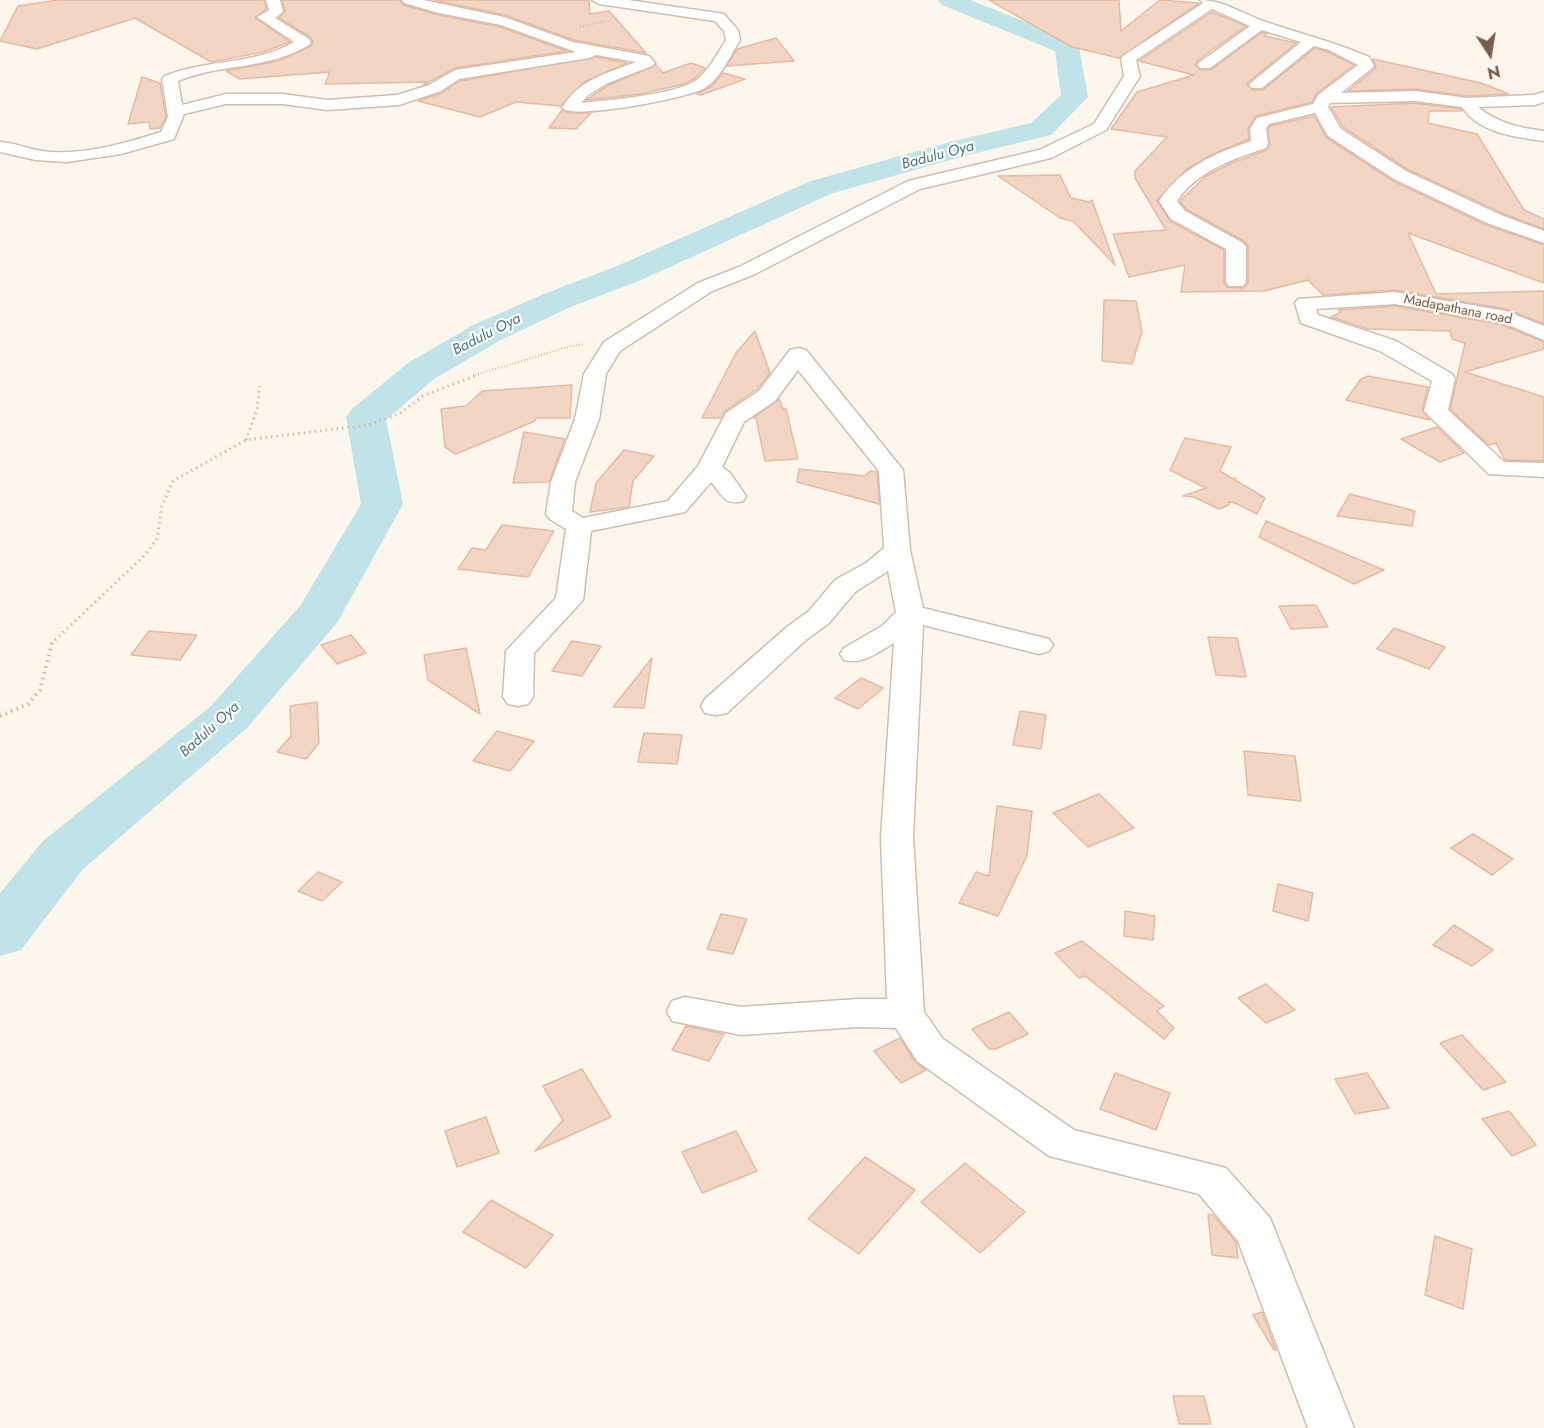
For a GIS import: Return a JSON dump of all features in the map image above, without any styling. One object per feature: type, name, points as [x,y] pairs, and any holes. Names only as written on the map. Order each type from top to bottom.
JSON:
[{"type":"street","points":[[0,147],[13,147],[37,156],[66,156],[135,147],[168,135],[176,117],[170,79],[185,71],[266,60],[291,52],[304,42],[264,17],[276,12],[273,0]]},
{"type":"street","points":[[409,0],[439,9],[504,21],[570,46],[644,59],[647,63],[590,87],[574,98],[570,108],[656,97],[698,86],[715,69],[733,40],[731,30],[719,17],[599,0]]},
{"type":"street","points":[[1322,102],[1366,66],[1364,60],[1312,40],[1260,25],[1209,2],[1128,59],[1132,76],[1100,128],[1045,154],[914,185],[746,271],[705,287],[612,347],[595,374],[587,419],[563,482],[559,514],[579,526],[676,507],[709,469],[734,418],[767,396],[798,355],[891,470],[897,550],[910,613],[897,837],[906,1014],[930,1050],[1063,1144],[1212,1180],[1255,1232],[1331,1428]]},
{"type":"street","points":[[1205,65],[1260,25]]},
{"type":"street","points":[[1257,85],[1312,40]]},
{"type":"street","points":[[175,111],[226,99],[283,99],[327,105],[399,100],[435,88],[455,75],[587,55],[600,51]]},
{"type":"street","points":[[1236,282],[1236,247],[1178,215],[1168,201],[1178,184],[1224,156],[1260,144],[1258,129],[1263,122],[1322,102],[1415,96],[1437,97],[1467,103],[1535,100],[1544,97]]},
{"type":"street","points":[[1322,102],[1334,132],[1400,175],[1494,219],[1544,237]]},
{"type":"street","points":[[1467,103],[1471,112],[1485,120],[1544,135]]},
{"type":"street","points":[[1207,231],[1231,233]]},
{"type":"street","name":"Madapathana road","points":[[1544,334],[1506,317],[1395,298],[1305,303],[1308,319],[1388,346],[1444,379],[1436,411],[1498,469],[1544,470]]},
{"type":"street","points":[[709,469],[721,478],[734,496]]},
{"type":"street","points":[[518,697],[520,651],[569,600],[579,526]]},
{"type":"street","points":[[716,705],[797,633],[819,617],[845,586],[875,569],[897,550]]},
{"type":"street","points":[[910,613],[1039,645]]},
{"type":"street","points":[[854,654],[892,632],[910,613]]},
{"type":"street","points":[[685,1011],[741,1021],[858,1013],[906,1014]]},
{"type":"path","points":[[0,716],[28,704],[40,690],[52,642],[145,555],[157,539],[162,506],[173,481],[246,440],[368,425],[399,414],[423,396],[493,369],[571,346],[599,342],[612,347]]},
{"type":"path","points":[[246,440],[257,409],[260,386]]},
{"type":"building","points":[[58,0],[264,0],[266,9],[255,18],[290,42],[263,52],[211,62],[135,18],[37,49],[0,41],[18,6]]},
{"type":"building","points":[[282,0],[400,0],[403,5],[500,27],[567,51],[455,68],[423,85],[427,82],[325,84],[330,72],[240,79],[226,71],[278,61],[311,46],[313,41],[310,37],[279,18],[285,11]]},
{"type":"building","points":[[434,0],[589,0],[590,14],[609,11],[646,53],[574,40],[505,15]]},
{"type":"building","points":[[989,0],[1119,0],[1121,31],[1160,0],[1199,3],[1119,58],[1072,47]]},
{"type":"building","points":[[1212,12],[1246,26],[1198,60],[1195,65],[1200,70],[1211,70],[1262,32],[1267,34],[1264,36],[1296,43],[1247,83],[1252,90],[1263,90],[1315,48],[1354,65],[1317,93],[1312,102],[1256,116],[1248,128],[1249,139],[1211,155],[1187,169],[1157,200],[1170,221],[1224,250],[1224,282],[1227,287],[1243,288],[1248,283],[1248,246],[1244,241],[1186,209],[1180,201],[1206,176],[1267,150],[1270,144],[1268,129],[1270,126],[1314,116],[1327,138],[1393,181],[1486,225],[1544,245],[1544,283],[1408,233],[1436,294],[1544,291],[1544,324],[1506,309],[1395,290],[1323,295],[1308,280],[1264,291],[1181,292],[1185,265],[1129,277],[1113,234],[1166,230],[1135,178],[1135,171],[1167,137],[1111,129],[1137,92],[1194,75],[1139,61]]},
{"type":"building","points":[[776,38],[794,61],[727,66],[737,49]]},
{"type":"building","points":[[596,57],[627,63],[584,82],[561,106],[516,102],[480,117],[418,101],[442,93],[460,81]]},
{"type":"building","points":[[1373,59],[1481,83],[1509,94],[1467,96],[1415,89],[1348,91],[1376,68]]},
{"type":"building","points":[[691,63],[705,68],[694,79],[684,84],[640,94],[586,100],[609,85],[656,65],[663,73]]},
{"type":"building","points":[[723,73],[745,79],[701,95],[697,94],[712,86]]},
{"type":"building","points":[[142,77],[160,83],[166,117],[160,128],[150,129],[149,122],[128,124]]},
{"type":"building","points":[[1415,103],[1461,109],[1462,111],[1429,111],[1428,123],[1477,134],[1524,210],[1544,219],[1544,229],[1502,213],[1407,169],[1343,127],[1331,107]]},
{"type":"building","points":[[562,110],[570,113],[591,113],[576,129],[549,128]]},
{"type":"building","points":[[1060,175],[1071,198],[1089,202],[1092,200],[1115,265],[1073,221],[1060,218],[998,176]]},
{"type":"building","points":[[1104,300],[1136,301],[1142,332],[1132,364],[1102,361]]},
{"type":"building","points":[[1395,306],[1500,324],[1544,342],[1544,349],[1465,372],[1544,397],[1544,461],[1505,460],[1496,443],[1489,445],[1450,409],[1465,343],[1452,339],[1450,331],[1368,329],[1331,317],[1341,312],[1338,310]]},
{"type":"building","points":[[755,331],[770,373],[757,389],[725,411],[721,418],[702,418],[736,353]]},
{"type":"building","points":[[1368,376],[1428,387],[1422,410],[1430,420],[1346,400],[1361,379]]},
{"type":"building","points":[[572,385],[570,418],[535,418],[535,421],[456,454],[445,447],[441,409],[466,406],[482,391]]},
{"type":"building","points":[[779,399],[783,409],[786,409],[798,459],[765,461],[756,418],[753,418]]},
{"type":"building","points":[[1437,427],[1464,453],[1440,462],[1401,439]]},
{"type":"building","points":[[524,432],[565,439],[549,482],[513,483]]},
{"type":"building","points":[[1185,438],[1231,447],[1220,471],[1233,479],[1236,478],[1235,480],[1265,498],[1257,514],[1235,503],[1229,502],[1229,505],[1219,509],[1194,497],[1183,496],[1206,488],[1170,470]]},
{"type":"building","points":[[624,450],[654,456],[633,481],[629,507],[590,512],[596,483]]},
{"type":"building","points":[[799,469],[865,476],[870,471],[877,472],[879,504],[797,482]]},
{"type":"building","points":[[1350,494],[1415,511],[1412,526],[1337,516]]},
{"type":"building","points":[[1266,521],[1384,570],[1354,584],[1259,537]]},
{"type":"building","points":[[502,525],[554,531],[528,577],[458,569],[472,548],[486,550]]},
{"type":"building","points":[[1316,605],[1328,627],[1291,629],[1279,606]]},
{"type":"building","points":[[1394,628],[1445,647],[1429,669],[1377,649]]},
{"type":"building","points":[[149,631],[197,635],[180,660],[131,655]]},
{"type":"building","points":[[351,635],[366,653],[337,664],[321,645]]},
{"type":"building","points":[[1208,637],[1237,638],[1246,677],[1216,675]]},
{"type":"building","points":[[572,641],[601,646],[582,676],[552,671]]},
{"type":"building","points":[[466,648],[480,714],[428,680],[424,655]]},
{"type":"building","points":[[652,658],[644,708],[613,707]]},
{"type":"building","points":[[861,678],[883,688],[858,709],[835,698]]},
{"type":"building","points":[[317,702],[319,743],[306,759],[277,752],[291,736],[290,706]]},
{"type":"building","points":[[1020,711],[1046,715],[1041,749],[1013,745]]},
{"type":"building","points":[[497,731],[534,741],[510,771],[473,761]]},
{"type":"building","points":[[644,733],[682,735],[677,764],[638,762]]},
{"type":"building","points":[[1244,751],[1295,756],[1301,801],[1248,795]]},
{"type":"building","points":[[1099,794],[1134,828],[1088,847],[1053,813]]},
{"type":"building","points":[[997,806],[1032,811],[1027,856],[998,916],[959,903],[976,872],[989,876]]},
{"type":"building","points":[[1473,834],[1513,859],[1492,875],[1451,848]]},
{"type":"building","points":[[318,872],[342,882],[322,901],[298,891]]},
{"type":"building","points":[[1278,884],[1313,893],[1308,921],[1273,911]]},
{"type":"building","points":[[1125,911],[1155,916],[1153,940],[1124,936]]},
{"type":"building","points":[[721,914],[747,919],[733,954],[707,949]]},
{"type":"building","points":[[1454,925],[1493,950],[1472,966],[1433,945]]},
{"type":"building","points":[[1082,941],[1164,1006],[1157,1011],[1174,1028],[1164,1039],[1085,976],[1079,978],[1055,953]]},
{"type":"building","points":[[1266,984],[1295,1010],[1266,1023],[1238,998]]},
{"type":"building","points":[[1009,1012],[1028,1034],[996,1049],[989,1049],[972,1029]]},
{"type":"building","points":[[686,1026],[724,1034],[709,1061],[672,1050]]},
{"type":"building","points":[[1462,1035],[1506,1082],[1483,1090],[1440,1043]]},
{"type":"building","points":[[900,1038],[915,1062],[926,1070],[901,1083],[874,1051]]},
{"type":"building","points":[[582,1069],[611,1117],[535,1151],[563,1120],[543,1086]]},
{"type":"building","points":[[1115,1073],[1170,1093],[1156,1130],[1100,1109]]},
{"type":"building","points":[[1367,1073],[1389,1108],[1355,1114],[1335,1079]]},
{"type":"building","points":[[1509,1111],[1536,1145],[1512,1156],[1482,1119]]},
{"type":"building","points":[[486,1117],[499,1153],[457,1167],[445,1131]]},
{"type":"building","points":[[736,1131],[757,1171],[702,1193],[682,1152]]},
{"type":"building","points":[[865,1157],[915,1190],[859,1254],[808,1219]]},
{"type":"building","points":[[965,1163],[1025,1212],[980,1253],[921,1202]]},
{"type":"building","points":[[491,1200],[553,1235],[526,1268],[463,1232]]},
{"type":"building","points":[[1208,1214],[1213,1215],[1236,1242],[1238,1258],[1212,1255]]},
{"type":"building","points":[[1435,1236],[1472,1249],[1463,1309],[1425,1295]]},
{"type":"building","points":[[1262,1312],[1276,1350],[1253,1315]]},
{"type":"building","points":[[1173,1396],[1204,1396],[1211,1424],[1179,1424]]},
{"type":"waterway","name":"Badulu Oya","points":[[0,934],[63,855],[229,717],[320,613],[382,504],[366,417],[421,371],[486,333],[556,301],[629,273],[822,187],[960,148],[1041,129],[1075,97],[1067,47],[950,0]]}]
